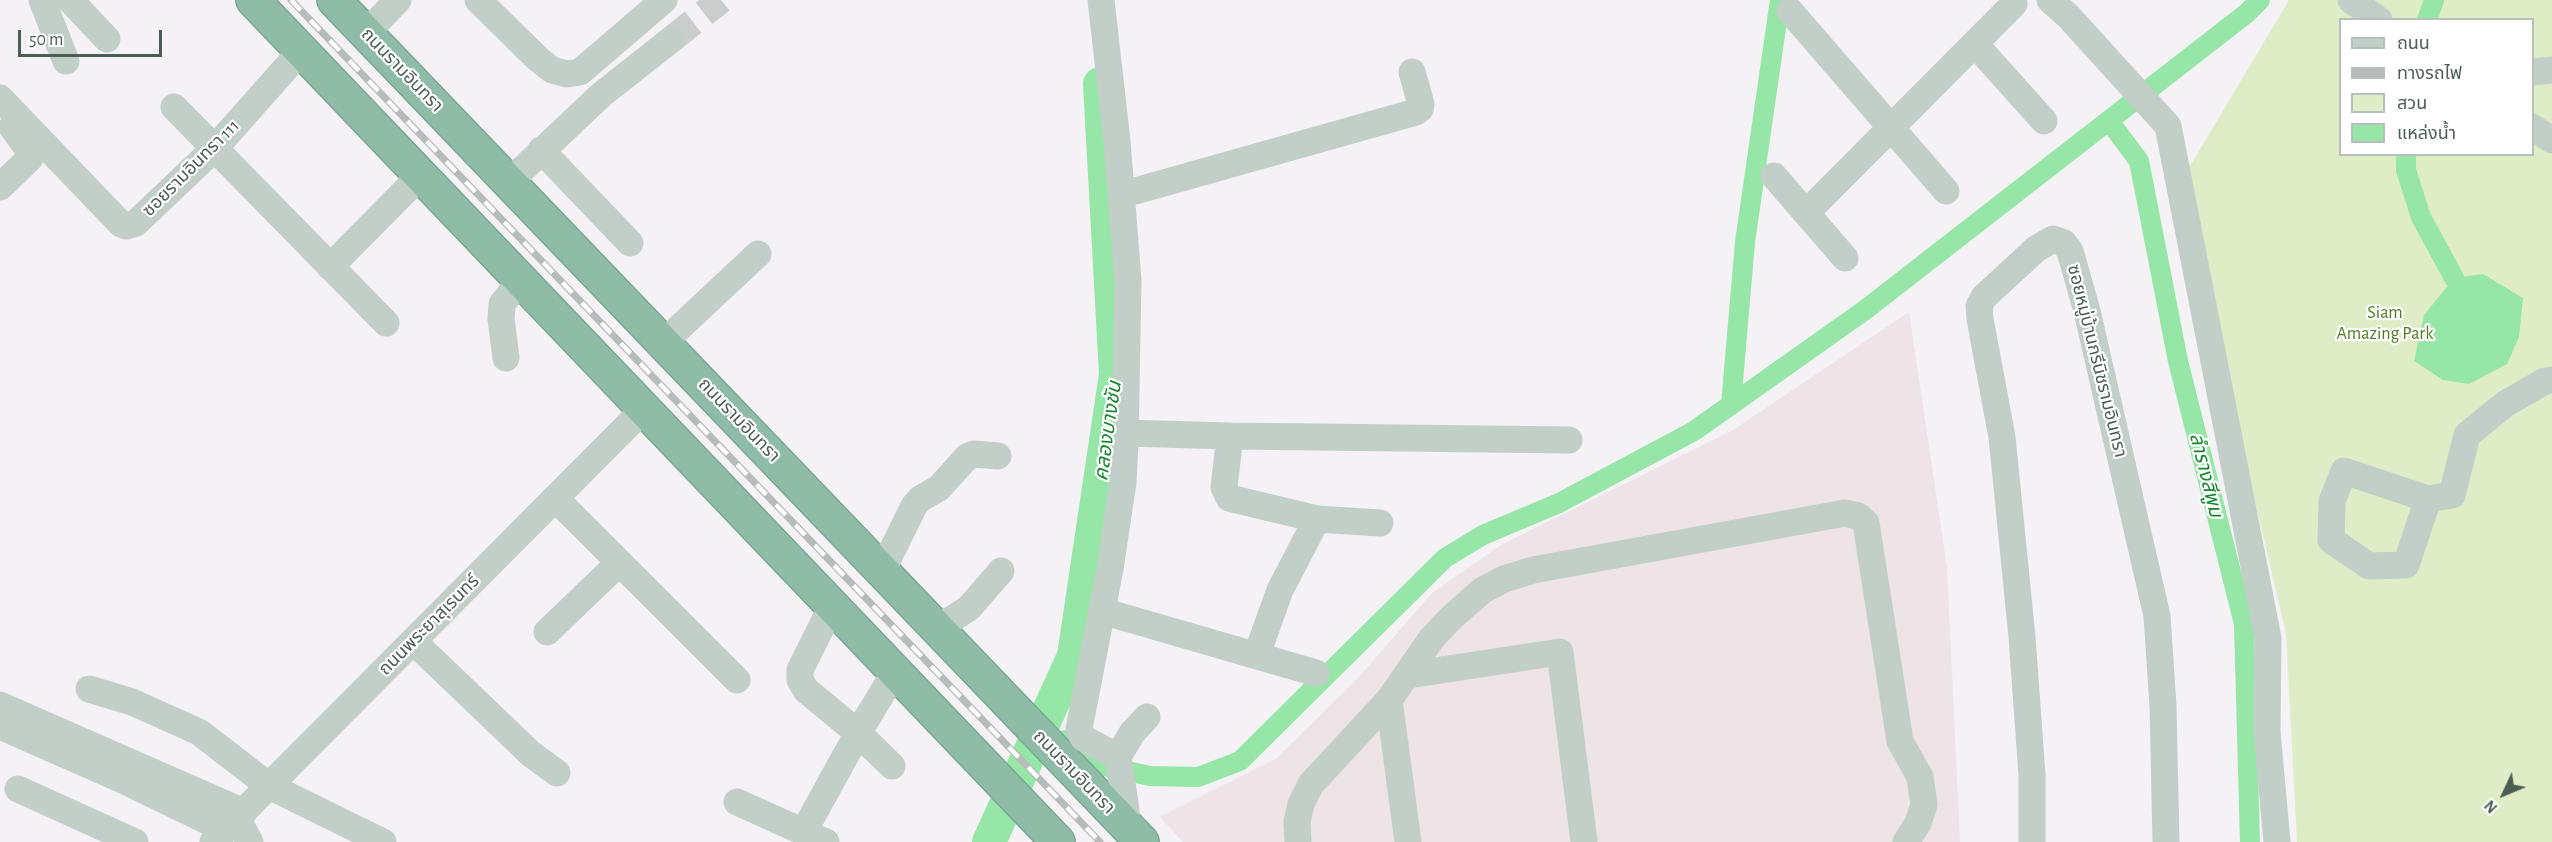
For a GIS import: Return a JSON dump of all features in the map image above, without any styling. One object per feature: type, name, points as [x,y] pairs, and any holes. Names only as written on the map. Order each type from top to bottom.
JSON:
[{"type":"highway","points":[[253,0],[1058,842]]},
{"type":"highway","name":"ถนนรามอินทรา","points":[[334,0],[1134,834]]},
{"type":"street","points":[[42,0],[66,61]]},
{"type":"street","points":[[70,0],[107,39]]},
{"type":"street","points":[[366,33],[398,0]]},
{"type":"street","points":[[478,0],[538,59],[552,70],[567,74],[580,72],[664,0]]},
{"type":"street","points":[[1101,0],[1122,195],[1128,280],[1125,433],[1123,482],[1102,611],[1079,729],[1083,738],[1120,767]]},
{"type":"street","points":[[1806,213],[1976,44],[2013,2],[2021,8],[2037,9],[2050,0],[2069,17],[2168,126],[2268,638],[2267,732],[2277,842]]},
{"type":"street","points":[[2351,0],[2376,18]]},
{"type":"street","points":[[1790,11],[1946,191]]},
{"type":"street","points":[[510,182],[601,95],[672,39]]},
{"type":"street","points":[[1976,44],[2044,121]]},
{"type":"street","name":"ซอยรามอินทรา 111","points":[[8,106],[121,225],[126,226],[136,223],[215,148],[301,51]]},
{"type":"street","points":[[2534,72],[2552,70]]},
{"type":"street","points":[[1122,195],[1416,112],[1420,110],[1421,104],[1412,72]]},
{"type":"street","points":[[0,187],[30,158],[32,153],[10,125],[8,106]]},
{"type":"street","points":[[174,107],[386,323]]},
{"type":"street","points":[[2534,128],[2552,140]]},
{"type":"street","points":[[542,150],[630,243]]},
{"type":"street","points":[[330,267],[421,175]]},
{"type":"street","points":[[1773,176],[1845,258]]},
{"type":"street","name":"ซอยหมู่บ้านกรีนิชรามอินทรา","points":[[2032,842],[2032,775],[2002,437],[1979,306],[1984,297],[2036,249],[2053,239],[2064,243],[2070,251],[2087,310],[2157,616],[2163,706],[2166,842]]},
{"type":"street","points":[[664,342],[758,254]]},
{"type":"street","points":[[506,358],[501,318],[502,304],[520,281]]},
{"type":"street","points":[[2428,500],[2452,495],[2467,435],[2505,404],[2545,381],[2552,380]]},
{"type":"street","name":"ถนนพระยาสุเรนทร์","points":[[230,826],[645,408]]},
{"type":"street","points":[[1125,433],[1569,440]]},
{"type":"street","points":[[1230,436],[1224,487],[1229,498],[1317,519],[1380,523]]},
{"type":"street","points":[[882,571],[920,499],[939,488],[967,458],[974,454],[998,456]]},
{"type":"street","points":[[555,498],[737,680]]},
{"type":"street","points":[[1298,842],[1299,813],[1311,784],[1389,700],[1432,638],[1483,590],[1504,579],[1533,570],[1845,513],[1858,516],[1866,523],[1900,741],[1920,777],[1924,804],[1918,823],[1906,842]]},
{"type":"street","points":[[1257,654],[1280,590],[1317,519]]},
{"type":"street","points":[[547,632],[619,562]]},
{"type":"street","points":[[938,628],[969,608],[1001,571]]},
{"type":"street","points":[[831,606],[800,670],[800,680],[806,690],[858,733],[892,766]]},
{"type":"street","points":[[1102,611],[1257,654],[1316,673]]},
{"type":"street","points":[[413,641],[531,754],[557,773]]},
{"type":"street","points":[[1408,675],[1560,652],[1584,842]]},
{"type":"street","points":[[737,802],[814,837],[858,733],[895,672]]},
{"type":"street","points":[[89,689],[132,702],[200,732],[269,786],[383,842]]},
{"type":"street","points":[[1389,700],[1408,842]]},
{"type":"street","points":[[0,705],[230,826],[250,842]]},
{"type":"street","points":[[1134,834],[1126,810],[1120,767],[1132,733],[1147,717]]},
{"type":"street","points":[[0,726],[230,826]]},
{"type":"street","points":[[18,789],[135,842]]},
{"type":"shaded area","points":[[1909,312],[1947,568],[1960,842],[1183,842],[1160,817],[1276,759],[1358,678],[1432,593],[1501,545],[1733,430]]},
{"type":"green space","name":"Siam Amazing Park","points":[[2289,0],[2552,0],[2552,842],[2297,842],[2286,633],[2180,183]]},
{"type":"water","points":[[2483,274],[2523,298],[2519,337],[2507,364],[2469,384],[2443,380],[2414,361],[2424,315],[2454,278]]},
{"type":"waterway","points":[[1731,405],[1745,242],[1780,0]]},
{"type":"waterway","points":[[1065,740],[1100,765],[1150,776],[1198,777],[1240,761],[1445,558],[1483,535],[1559,503],[1694,431],[1865,310],[2247,13],[2260,0]]},
{"type":"waterway","points":[[2428,18],[2434,0]]},
{"type":"waterway","name":"คลองบางชัน","points":[[989,842],[1074,656],[1116,374],[1100,84]]},
{"type":"waterway","name":"ลำรางสีพูม","points":[[2109,121],[2139,161],[2178,361],[2244,624],[2250,842]]},
{"type":"waterway","points":[[2406,156],[2406,170],[2421,217],[2454,278]]},
{"type":"tunnel","points":[[672,39],[721,0]]},
{"type":"railway","points":[[291,0],[1100,842]]}]
